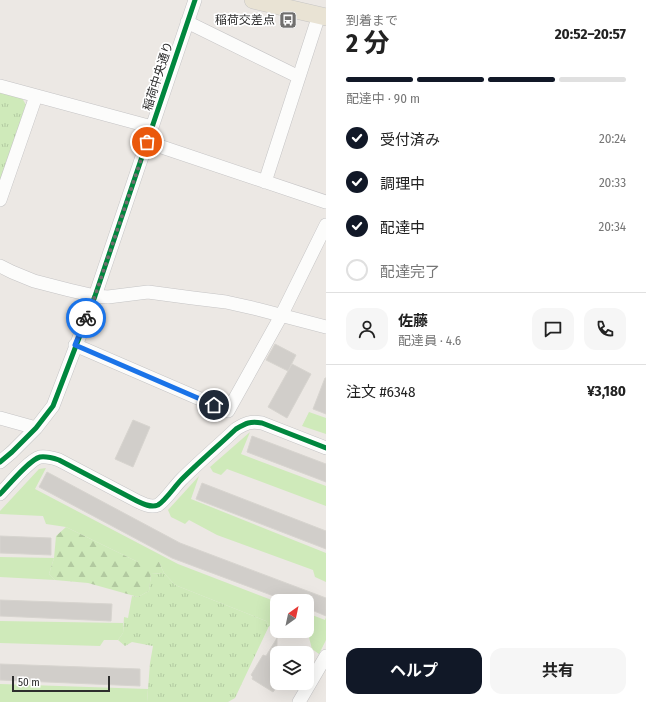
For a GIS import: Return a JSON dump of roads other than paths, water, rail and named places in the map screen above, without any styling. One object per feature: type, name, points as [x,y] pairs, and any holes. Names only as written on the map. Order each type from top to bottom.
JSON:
[{"type":"main road","points":[[253,0],[323,16]]},
{"type":"street","name":"稲荷中央通り","points":[[0,462],[36,428],[53,406],[75,345],[95,296],[195,0]]},
{"type":"street","points":[[265,182],[299,77],[323,16]]},
{"type":"street","points":[[187,22],[299,77]]},
{"type":"street","points":[[0,86],[152,127]]},
{"type":"street","points":[[0,200],[36,96]]},
{"type":"street","points":[[147,142],[326,202]]},
{"type":"street","points":[[75,345],[228,411],[281,316],[326,225]]},
{"type":"street","points":[[0,266],[34,281],[95,296],[108,297],[148,292],[226,302],[326,327]]},
{"type":"street","points":[[0,418],[36,428]]},
{"type":"street","points":[[0,494],[32,461],[40,457],[51,457],[137,501],[153,506],[159,504],[189,472],[236,429],[245,423],[254,421],[326,448]]},
{"type":"street","points":[[299,702],[326,656]]},
{"type":"place","name":"稲荷交差点","points":[[288,20]]}]
